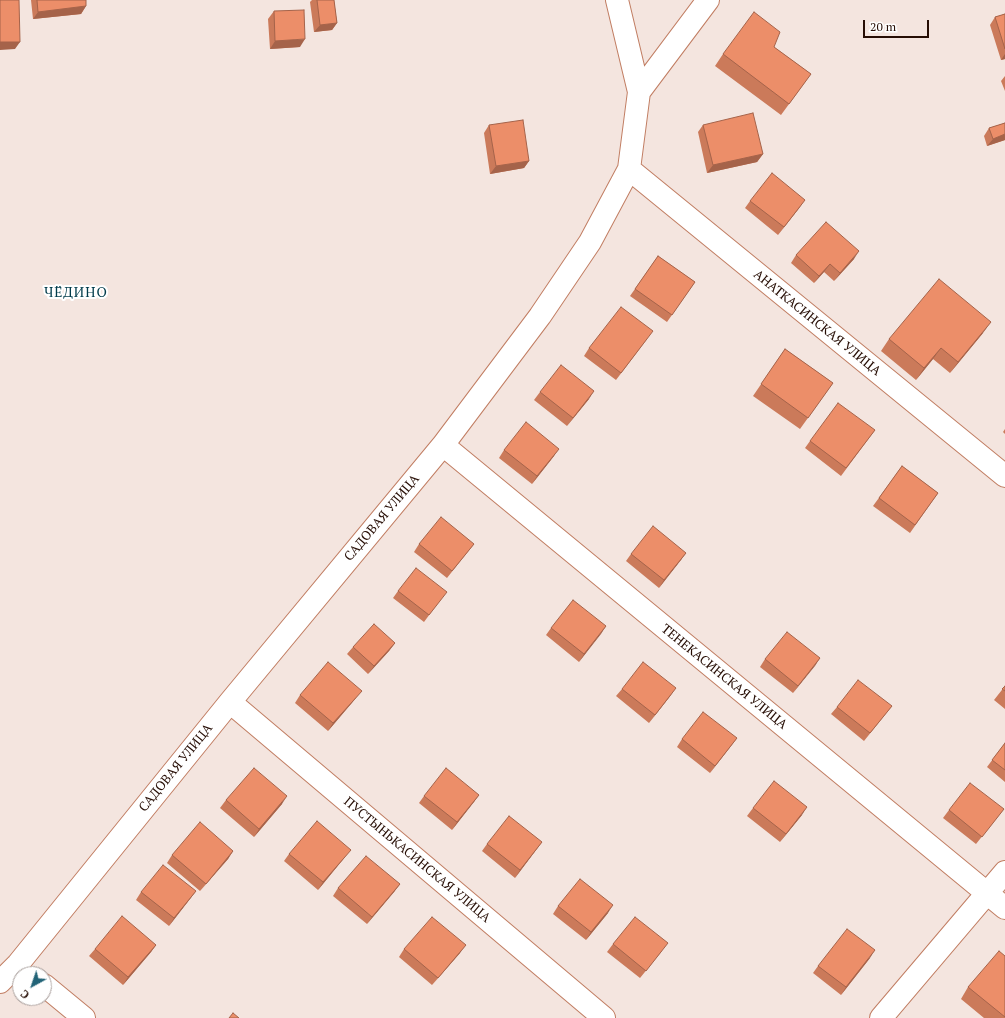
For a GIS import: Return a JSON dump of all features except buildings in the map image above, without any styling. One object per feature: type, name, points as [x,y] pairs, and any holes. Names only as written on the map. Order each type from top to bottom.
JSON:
[{"type":"street","name":"САДОВАЯ УЛИЦА","points":[[26,966],[230,702],[443,445],[540,316],[590,242],[629,169],[638,92],[617,0]]},
{"type":"street","points":[[638,92],[708,0]]},
{"type":"street","name":"АНАТКАСИНСКАЯ УЛИЦА","points":[[629,169],[1005,476]]},
{"type":"street","name":"ТЕНЕКАСИНСКАЯ УЛИЦА","points":[[443,445],[1005,908]]},
{"type":"street","name":"ПУСТЫНЬКАСИНСКАЯ УЛИЦА","points":[[230,702],[604,1018]]},
{"type":"street","points":[[881,1018],[1005,872]]},
{"type":"street","name":"САДОВАЯ УЛИЦА","points":[[0,982],[12,976]]},
{"type":"street","points":[[52,992],[84,1018]]},
{"type":"district","name":"ЧЁДИНО","points":[[76,293]]}]
